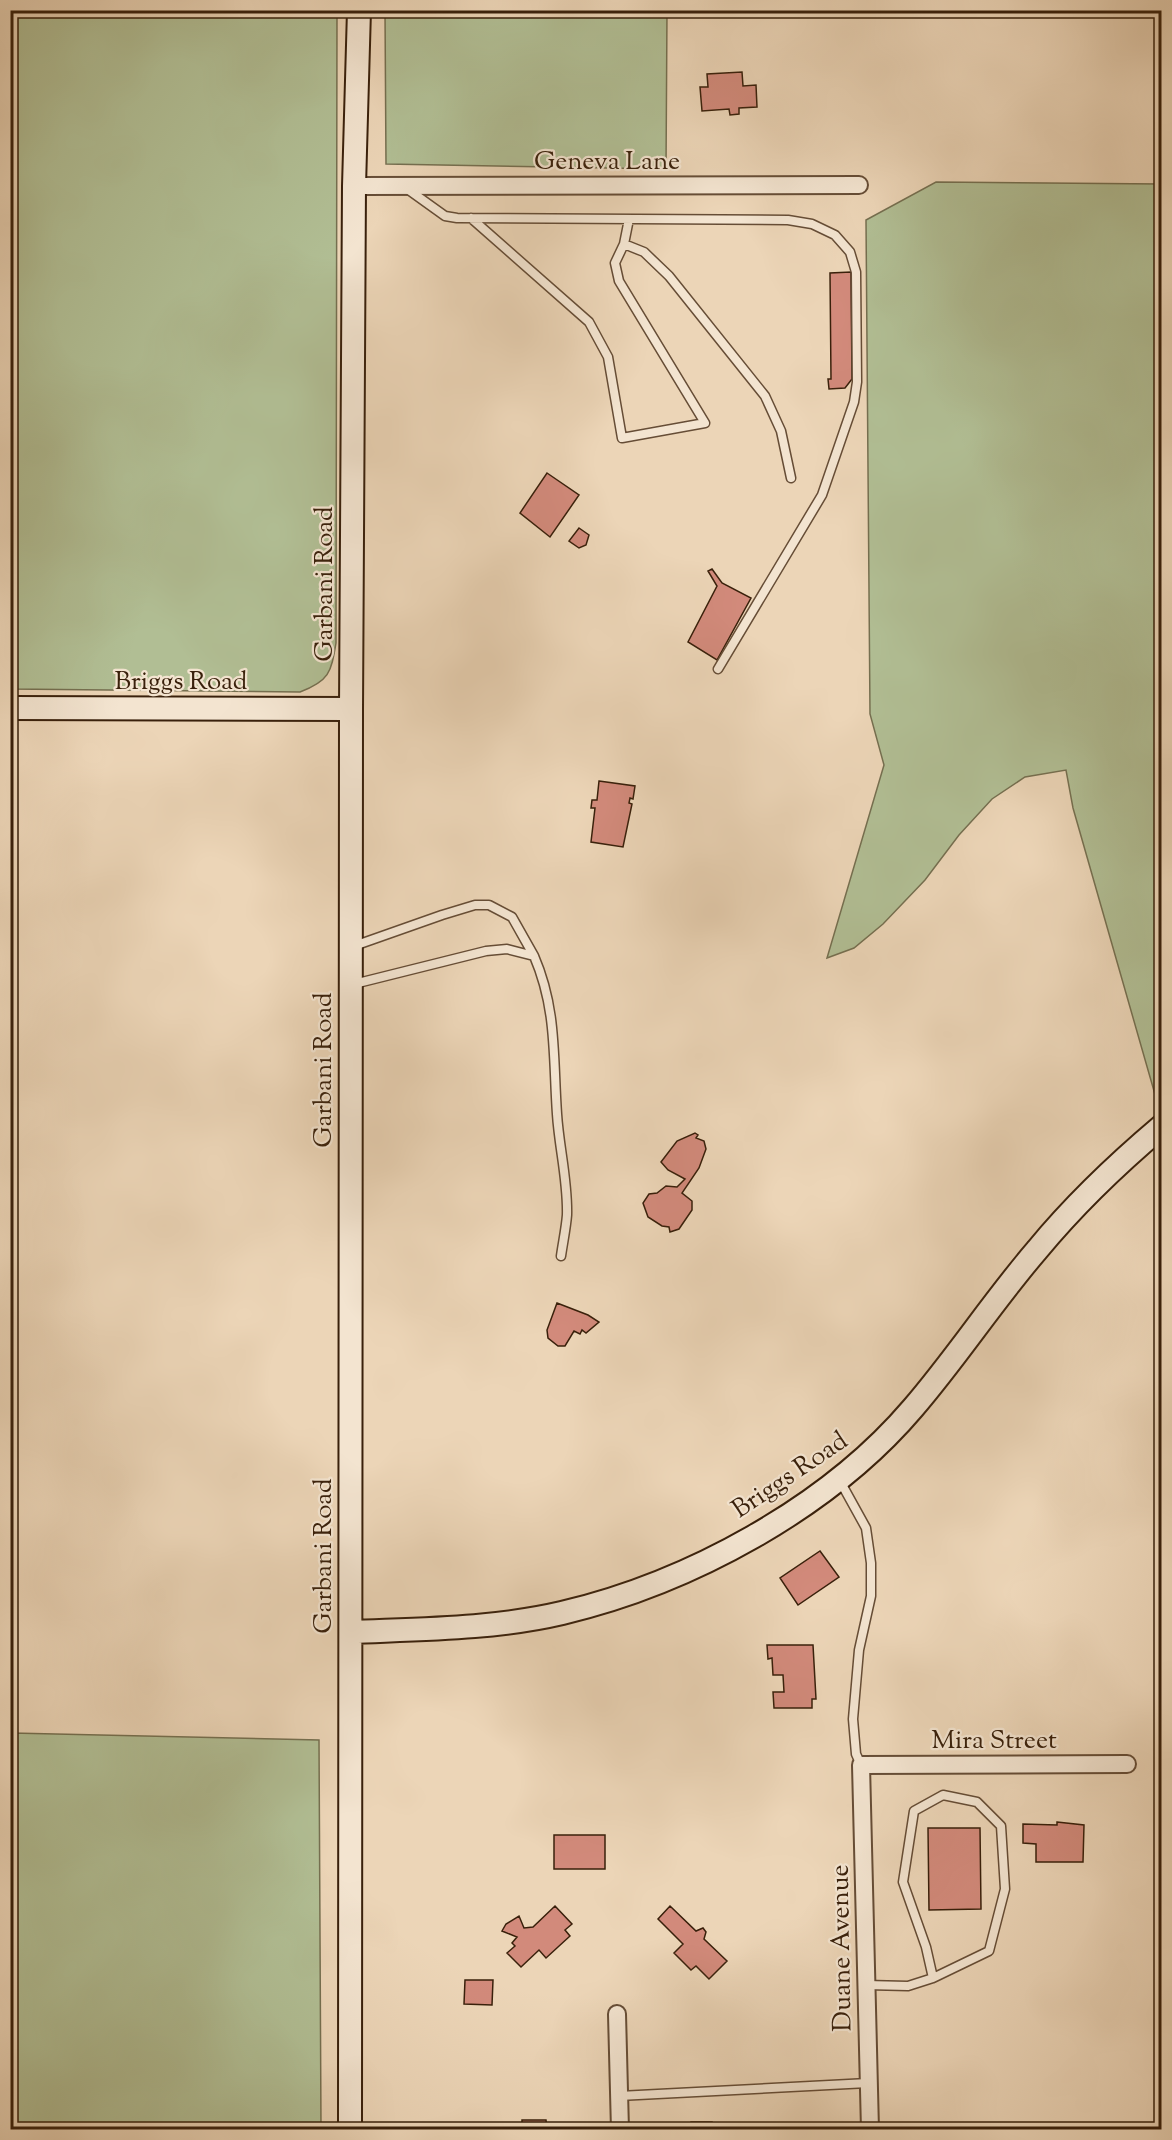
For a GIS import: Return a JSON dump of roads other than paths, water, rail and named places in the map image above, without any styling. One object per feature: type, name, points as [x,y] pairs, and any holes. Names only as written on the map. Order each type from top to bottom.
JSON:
[{"type":"street","name":"Garbani Road","points":[[350,2130],[351,709],[354,186],[359,10]]},
{"type":"street","name":"Geneva Lane","points":[[354,186],[859,184]]},
{"type":"street","name":"Briggs Road","points":[[10,708],[351,709]]},
{"type":"street","name":"Briggs Road","points":[[351,1632],[435,1629],[497,1623],[561,1613],[633,1592],[698,1565],[810,1501],[868,1456],[912,1410],[1036,1250],[1091,1191],[1161,1126]]},
{"type":"street","name":"Mira Street","points":[[861,1765],[1127,1764]]},
{"type":"street","name":"Duane Avenue","points":[[861,1765],[870,2130]]},
{"type":"street","points":[[617,2014],[620,2130]]},
{"type":"lane","points":[[403,186],[446,216],[759,219],[812,224],[835,235],[850,252],[855,272],[857,382],[854,402],[822,495],[718,669]]},
{"type":"lane","points":[[471,218],[589,322],[608,357],[622,438],[705,423],[619,281],[615,263],[624,244],[629,219]]},
{"type":"lane","points":[[624,244],[644,252],[669,276],[765,396],[781,431],[791,478]]},
{"type":"lane","points":[[350,947],[475,905],[489,905],[512,916],[545,981],[552,1008],[557,1116],[567,1214],[561,1256]]},
{"type":"lane","points":[[350,985],[486,951],[507,949],[534,956]]},
{"type":"lane","points":[[839,1479],[866,1528],[871,1563],[871,1596],[859,1650],[853,1719],[856,1754],[861,1765]]},
{"type":"lane","points":[[866,1985],[908,1986],[933,1978],[989,1951],[1005,1889],[1001,1826],[977,1802],[943,1795],[914,1810],[903,1882],[926,1947],[933,1978]]},
{"type":"lane","points":[[619,2096],[868,2083]]}]
